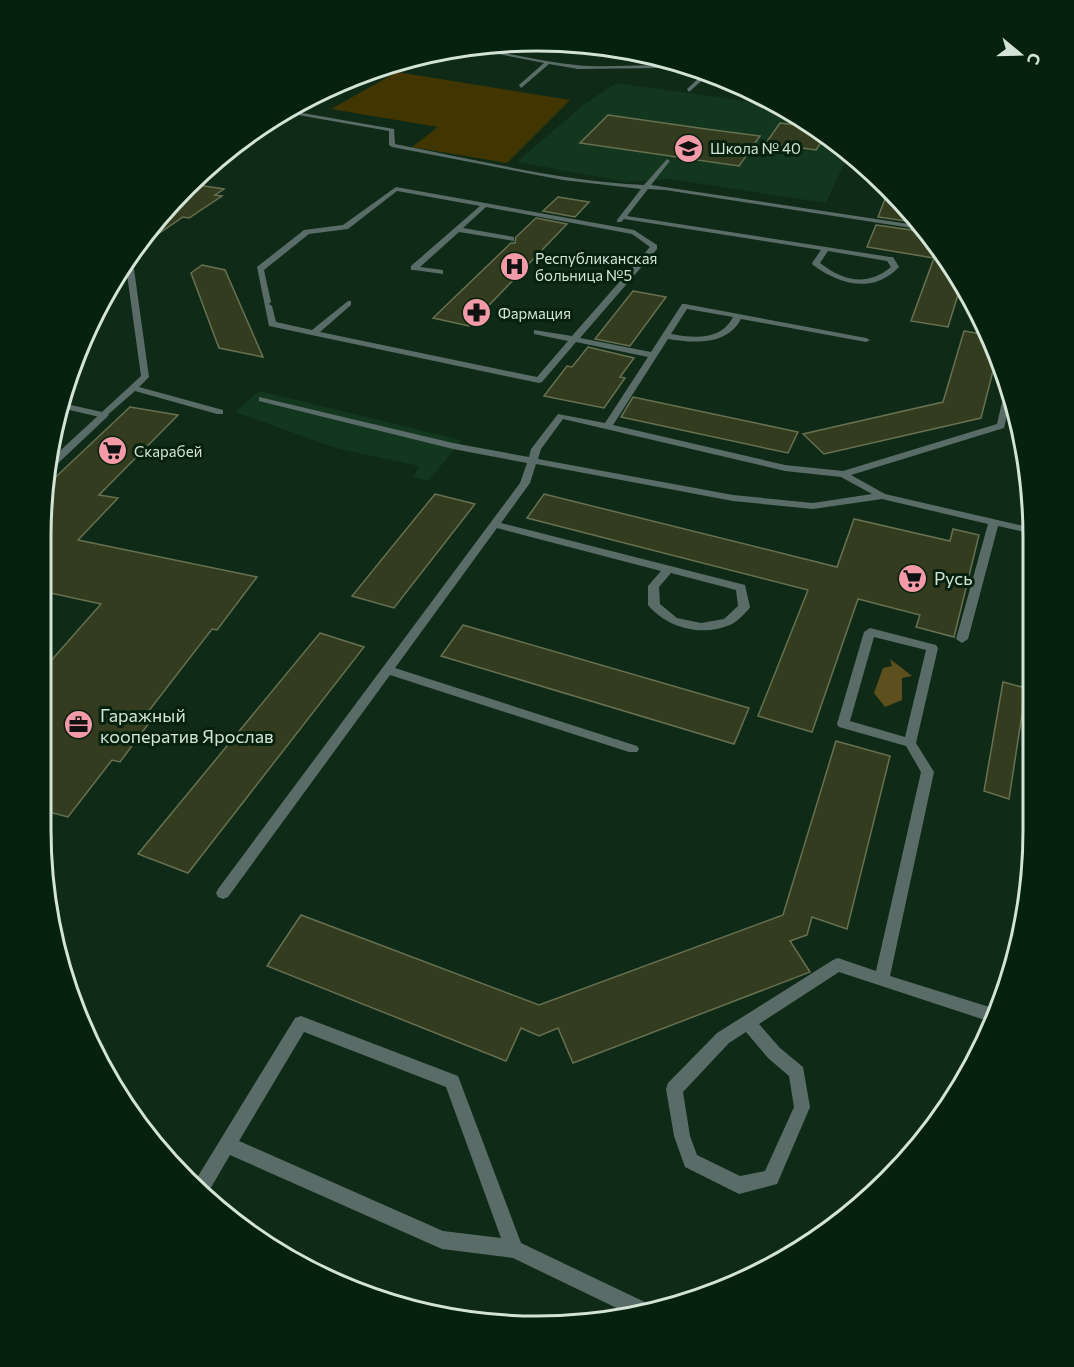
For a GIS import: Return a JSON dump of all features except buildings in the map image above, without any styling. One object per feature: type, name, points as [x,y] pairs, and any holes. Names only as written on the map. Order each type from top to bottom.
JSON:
[{"type":"street","points":[[517,52],[519,57]]},
{"type":"street","points":[[496,53],[593,67],[656,66]]},
{"type":"street","points":[[521,86],[548,62]]},
{"type":"street","points":[[689,90],[700,79]]},
{"type":"street","points":[[298,114],[392,130],[392,145],[621,186],[665,188],[910,226]]},
{"type":"street","points":[[613,228],[667,161]]},
{"type":"street","points":[[396,189],[613,228],[634,232],[654,247],[539,380],[272,324],[260,269],[307,232],[345,227],[396,189]]},
{"type":"street","points":[[440,272],[414,268],[485,205]]},
{"type":"street","points":[[623,217],[890,259],[894,267],[879,279],[852,280],[829,274],[816,263],[826,249]]},
{"type":"street","points":[[457,229],[511,239]]},
{"type":"street","points":[[57,459],[145,377],[130,271]]},
{"type":"street","points":[[314,333],[348,303]]},
{"type":"street","points":[[607,427],[685,306],[866,340]]},
{"type":"street","points":[[665,336],[686,340],[716,336],[735,326],[738,316]]},
{"type":"street","points":[[537,332],[653,355]]},
{"type":"street","points":[[133,388],[220,412]]},
{"type":"street","points":[[262,399],[453,446],[733,498],[813,506],[882,496]]},
{"type":"street","points":[[69,407],[104,415]]},
{"type":"street","points":[[223,893],[525,483],[536,449],[561,416],[785,468],[843,474],[1001,426],[1005,409]]},
{"type":"street","points":[[843,474],[882,496],[1023,529]]},
{"type":"street","points":[[962,639],[994,522]]},
{"type":"street","points":[[494,524],[669,569],[741,588],[744,607],[728,622],[719,624],[701,627],[673,621],[654,605],[653,586],[669,569]]},
{"type":"street","points":[[882,980],[928,772],[910,743],[843,724],[870,632],[932,648],[910,743]]},
{"type":"street","points":[[387,670],[633,748]]},
{"type":"street","points":[[748,1023],[774,1053],[797,1072],[802,1107],[771,1178],[739,1185],[692,1161],[682,1136],[674,1089],[723,1038],[838,965],[987,1014]]},
{"type":"street","points":[[204,1183],[301,1023],[452,1082],[514,1249]]},
{"type":"street","points":[[226,1145],[442,1240],[514,1249],[633,1307]]},
{"type":"shaded area","points":[[397,72],[570,100],[507,163],[412,147],[438,127],[331,109]]},
{"type":"shaded area","name":"Школа № 40","points":[[616,83],[755,102],[807,133],[845,162],[826,203],[670,179],[627,182],[517,162],[583,105]]},
{"type":"shaded area","points":[[259,391],[461,440],[429,481],[413,477],[419,466],[336,448],[235,412]]},
{"type":"shaded area","points":[[890,659],[912,676],[902,678],[902,700],[885,707],[874,693],[883,668],[892,666]]},
{"type":"place","name":"Школа № 40","points":[[689,148]]},
{"type":"place","name":"Республиканская больница №5","points":[[514,267]]},
{"type":"place","name":"Фармация","points":[[477,313]]},
{"type":"place","name":"Скарабей","points":[[113,451]]},
{"type":"place","name":"Русь","points":[[913,578]]},
{"type":"place","name":"Гаражный кооператив Ярослав","points":[[79,725]]}]
